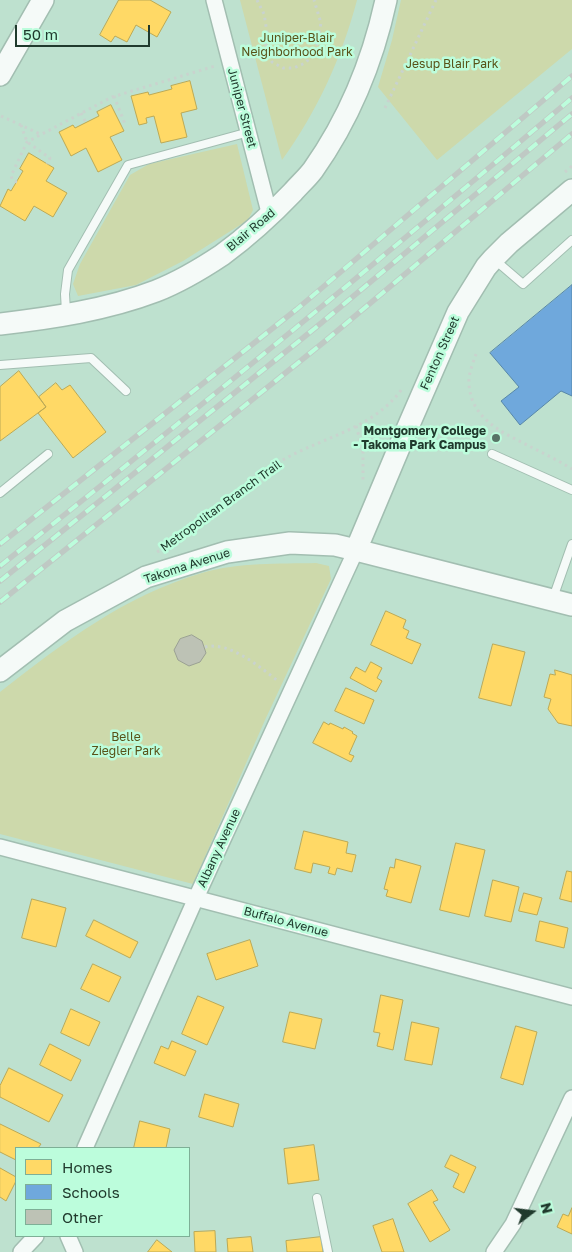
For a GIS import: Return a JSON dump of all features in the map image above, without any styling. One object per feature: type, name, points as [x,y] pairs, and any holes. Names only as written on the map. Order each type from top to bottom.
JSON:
[{"type":"street","points":[[0,75],[43,0]]},
{"type":"street","name":"Juniper Street","points":[[214,0],[270,216]]},
{"type":"street","name":"Blair Road","points":[[0,324],[40,319],[112,305],[156,291],[199,270],[244,240],[312,172],[333,140],[358,89],[380,28],[386,0]]},
{"type":"street","name":"Fenton Street","points":[[356,550],[458,312],[493,259],[568,188]]},
{"type":"street","name":"Takoma Avenue","points":[[0,670],[66,621],[146,577],[227,552],[290,543],[335,545],[562,603]]},
{"type":"street","name":"Albany Avenue","points":[[85,1147],[196,898],[356,550]]},
{"type":"street","name":"Buffalo Avenue","points":[[0,847],[572,997]]},
{"type":"street","points":[[494,1252],[513,1224],[572,1098]]},
{"type":"street","points":[[21,1252],[35,1237]]},
{"type":"street","points":[[68,1237],[75,1252]]},
{"type":"lane","points":[[66,314],[68,270],[128,164],[248,132]]},
{"type":"lane","points":[[493,259],[523,284],[572,240]]},
{"type":"lane","points":[[0,365],[90,358],[126,391]]},
{"type":"lane","points":[[0,492],[48,454]]},
{"type":"lane","points":[[492,454],[572,490]]},
{"type":"lane","points":[[562,603],[572,544]]},
{"type":"lane","points":[[317,1198],[328,1252]]},
{"type":"path","points":[[258,0],[264,14],[267,32],[265,52],[272,62],[284,68],[294,68],[305,63],[316,53],[321,23],[314,0]]},
{"type":"path","points":[[385,108],[436,0]]},
{"type":"path","points":[[16,182],[13,181],[11,176],[27,142],[41,134],[114,96],[230,62]]},
{"type":"path","points":[[114,96],[126,124]]},
{"type":"path","points":[[81,113],[86,122]]},
{"type":"path","points":[[2,116],[41,134]]},
{"type":"path","points":[[21,125],[27,142],[50,158],[47,164]]},
{"type":"path","points":[[568,188],[572,166]]},
{"type":"path","points":[[476,354],[469,384],[474,403],[481,415],[492,426],[508,436],[572,469]]},
{"type":"path","name":"Metropolitan Branch Trail","points":[[153,554],[167,547],[276,464],[378,414],[389,405],[404,385]]},
{"type":"path","points":[[356,426],[363,450],[363,481]]},
{"type":"path","points":[[205,647],[220,646],[243,656],[278,682]]},
{"type":"green space","name":"Juniper-Blair Neighborhood Park","points":[[240,0],[357,0],[344,42],[327,83],[295,142],[282,160]]},
{"type":"green space","name":"Jesup Blair Park","points":[[401,0],[572,0],[572,49],[437,160],[378,87],[392,40]]},
{"type":"green space","points":[[237,144],[253,210],[248,220],[183,261],[136,285],[78,296],[73,284],[80,264],[130,175],[149,164]]},
{"type":"green space","name":"Belle Ziegler Park","points":[[316,563],[329,566],[331,579],[265,720],[193,884],[0,834],[0,692],[71,638],[147,594],[216,569],[259,564]]},
{"type":"building: Homes","points":[[119,0],[150,0],[171,12],[157,37],[136,25],[127,42],[115,36],[111,42],[100,35]]},
{"type":"building: Homes","points":[[190,81],[197,109],[181,113],[187,137],[161,143],[154,116],[146,118],[147,123],[139,125],[131,96],[148,92],[149,95],[172,89],[171,86]]},
{"type":"building: Homes","points":[[111,105],[124,131],[110,137],[122,160],[98,172],[86,148],[71,156],[59,132],[73,125],[75,128],[99,116],[97,112]]},
{"type":"building: Homes","points":[[29,153],[54,168],[46,181],[67,193],[53,217],[34,206],[25,221],[0,206],[8,189],[11,191],[23,171],[20,169]]},
{"type":"building: Homes","points":[[19,371],[46,407],[0,441],[0,387]]},
{"type":"building: Homes","points":[[56,383],[62,390],[70,385],[106,432],[73,458],[38,413],[46,407],[39,397]]},
{"type":"building: Homes","points":[[386,611],[406,620],[403,628],[409,631],[406,638],[421,644],[412,664],[371,645]]},
{"type":"building: Homes","points":[[493,644],[525,652],[511,706],[479,698]]},
{"type":"building: Homes","points":[[371,662],[382,668],[377,678],[382,681],[376,692],[350,678],[356,667],[365,672]]},
{"type":"building: Homes","points":[[555,670],[572,675],[572,726],[558,723],[548,709],[551,699],[544,697],[550,674],[555,675]]},
{"type":"building: Homes","points":[[346,688],[374,700],[364,724],[335,711]]},
{"type":"building: Homes","points":[[324,722],[343,729],[344,727],[357,736],[349,754],[354,756],[351,762],[313,743]]},
{"type":"building: Homes","points":[[304,831],[348,842],[346,853],[356,855],[352,872],[337,868],[335,875],[328,873],[330,867],[313,863],[311,873],[295,869]]},
{"type":"building: Homes","points":[[456,843],[485,850],[469,917],[440,910]]},
{"type":"building: Homes","points":[[396,859],[421,866],[411,903],[386,896],[388,890],[384,889],[390,867],[394,868]]},
{"type":"building: Homes","points":[[567,871],[572,872],[572,902],[560,899]]},
{"type":"building: Homes","points":[[493,880],[519,887],[511,922],[485,916]]},
{"type":"building: Homes","points":[[524,893],[542,898],[537,915],[519,911]]},
{"type":"building: Homes","points":[[32,899],[66,908],[56,947],[22,938]]},
{"type":"building: Homes","points":[[94,920],[138,942],[130,958],[86,936]]},
{"type":"building: Homes","points":[[540,921],[568,928],[564,948],[536,941]]},
{"type":"building: Homes","points":[[250,940],[258,966],[216,980],[207,954]]},
{"type":"building: Homes","points":[[93,964],[121,977],[109,1002],[81,989]]},
{"type":"building: Homes","points":[[381,995],[403,1000],[393,1050],[377,1046],[380,1033],[374,1032]]},
{"type":"building: Homes","points":[[198,996],[224,1007],[207,1045],[182,1034]]},
{"type":"building: Homes","points":[[71,1009],[100,1022],[89,1046],[61,1033]]},
{"type":"building: Homes","points":[[290,1012],[322,1019],[315,1049],[283,1042]]},
{"type":"building: Homes","points":[[412,1022],[439,1028],[432,1065],[405,1060]]},
{"type":"building: Homes","points":[[516,1026],[537,1032],[523,1085],[501,1078]]},
{"type":"building: Homes","points":[[172,1041],[196,1051],[185,1076],[154,1063],[161,1046],[168,1049]]},
{"type":"building: Homes","points":[[50,1044],[81,1060],[71,1081],[40,1065]]},
{"type":"building: Homes","points":[[9,1068],[63,1095],[49,1122],[0,1097],[0,1086]]},
{"type":"building: Homes","points":[[205,1094],[239,1104],[233,1127],[199,1117]]},
{"type":"building: Homes","points":[[140,1121],[170,1129],[166,1147],[134,1147]]},
{"type":"building: Homes","points":[[0,1124],[41,1144],[39,1147],[15,1147],[15,1160],[0,1152]]},
{"type":"building: Homes","points":[[314,1145],[319,1180],[288,1184],[284,1149]]},
{"type":"building: Homes","points":[[451,1155],[476,1167],[464,1193],[453,1187],[459,1174],[445,1167]]},
{"type":"building: Homes","points":[[0,1168],[15,1176],[15,1183],[6,1201],[0,1197]]},
{"type":"building: Homes","points":[[432,1190],[438,1200],[433,1202],[450,1230],[430,1242],[408,1204]]},
{"type":"building: Homes","points":[[572,1208],[572,1234],[557,1227],[563,1214],[568,1216]]},
{"type":"building: Homes","points":[[393,1219],[404,1252],[382,1252],[373,1226]]},
{"type":"building: Homes","points":[[215,1231],[216,1252],[195,1252],[194,1232]]},
{"type":"building: Homes","points":[[251,1237],[253,1252],[228,1252],[227,1239]]},
{"type":"building: Homes","points":[[321,1237],[323,1252],[287,1252],[286,1241]]},
{"type":"building: Homes","points":[[157,1240],[172,1252],[148,1252]]},
{"type":"building: Schools","points":[[572,285],[572,396],[561,391],[520,425],[501,401],[519,387],[490,353]]},
{"type":"building: Other","points":[[192,635],[202,641],[206,653],[200,662],[189,666],[178,660],[174,650],[180,639]]},
{"type":"railway","points":[[0,544],[297,309],[572,76]]},
{"type":"railway","points":[[0,566],[288,334],[572,98]]},
{"type":"railway","points":[[0,581],[314,329],[572,114]]},
{"type":"railway","points":[[0,602],[324,342],[572,134]]},
{"type":"place","name":"Montgomery College - Takoma Park Campus","points":[[496,438]]}]
